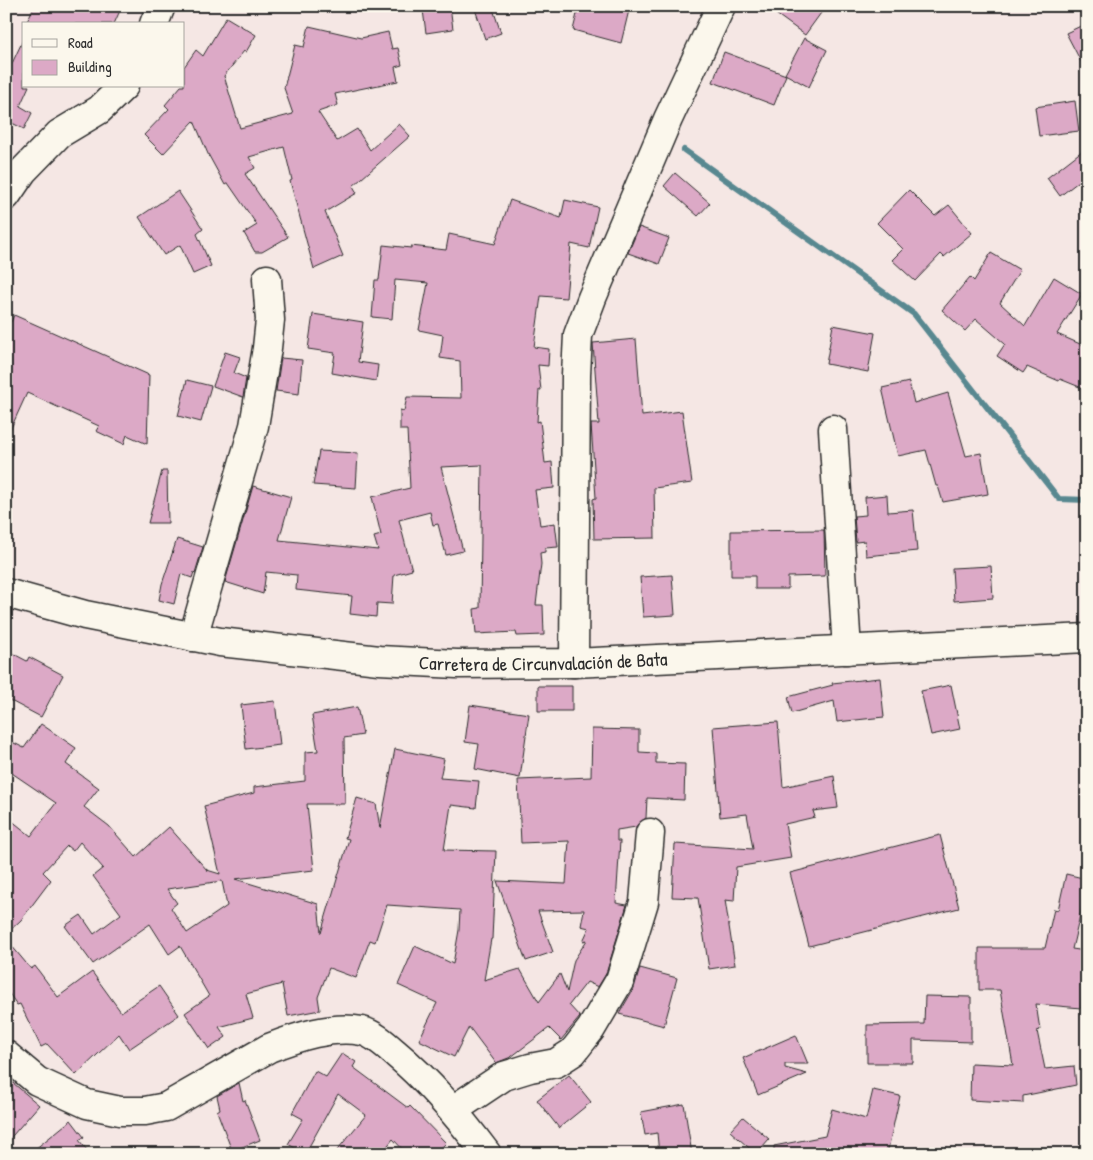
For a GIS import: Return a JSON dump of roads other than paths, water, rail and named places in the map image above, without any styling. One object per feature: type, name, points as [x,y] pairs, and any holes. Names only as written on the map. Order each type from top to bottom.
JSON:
[{"type":"street","points":[[155,22],[161,6]]},
{"type":"street","points":[[574,663],[578,335],[668,119],[721,6]]},
{"type":"street","points":[[6,196],[23,171],[59,134],[99,110],[122,88]]},
{"type":"street","points":[[194,637],[254,426],[262,387],[270,320],[268,279]]},
{"type":"street","points":[[833,428],[847,650]]},
{"type":"street","name":"Carretera de Circunvalación de Bata","points":[[6,593],[84,615],[220,642],[379,660],[457,664],[574,663],[1087,638]]},
{"type":"street","points":[[453,1110],[504,1076],[556,1063],[573,1052],[591,1029],[620,980],[644,902],[650,833]]},
{"type":"street","points":[[6,1055],[37,1081],[87,1104],[120,1111],[144,1111],[166,1107],[269,1048],[285,1042],[326,1031],[363,1031],[382,1041],[413,1067],[453,1110],[487,1154]]},
{"type":"waterway","points":[[684,150],[914,314],[1059,499],[1087,500]]}]
